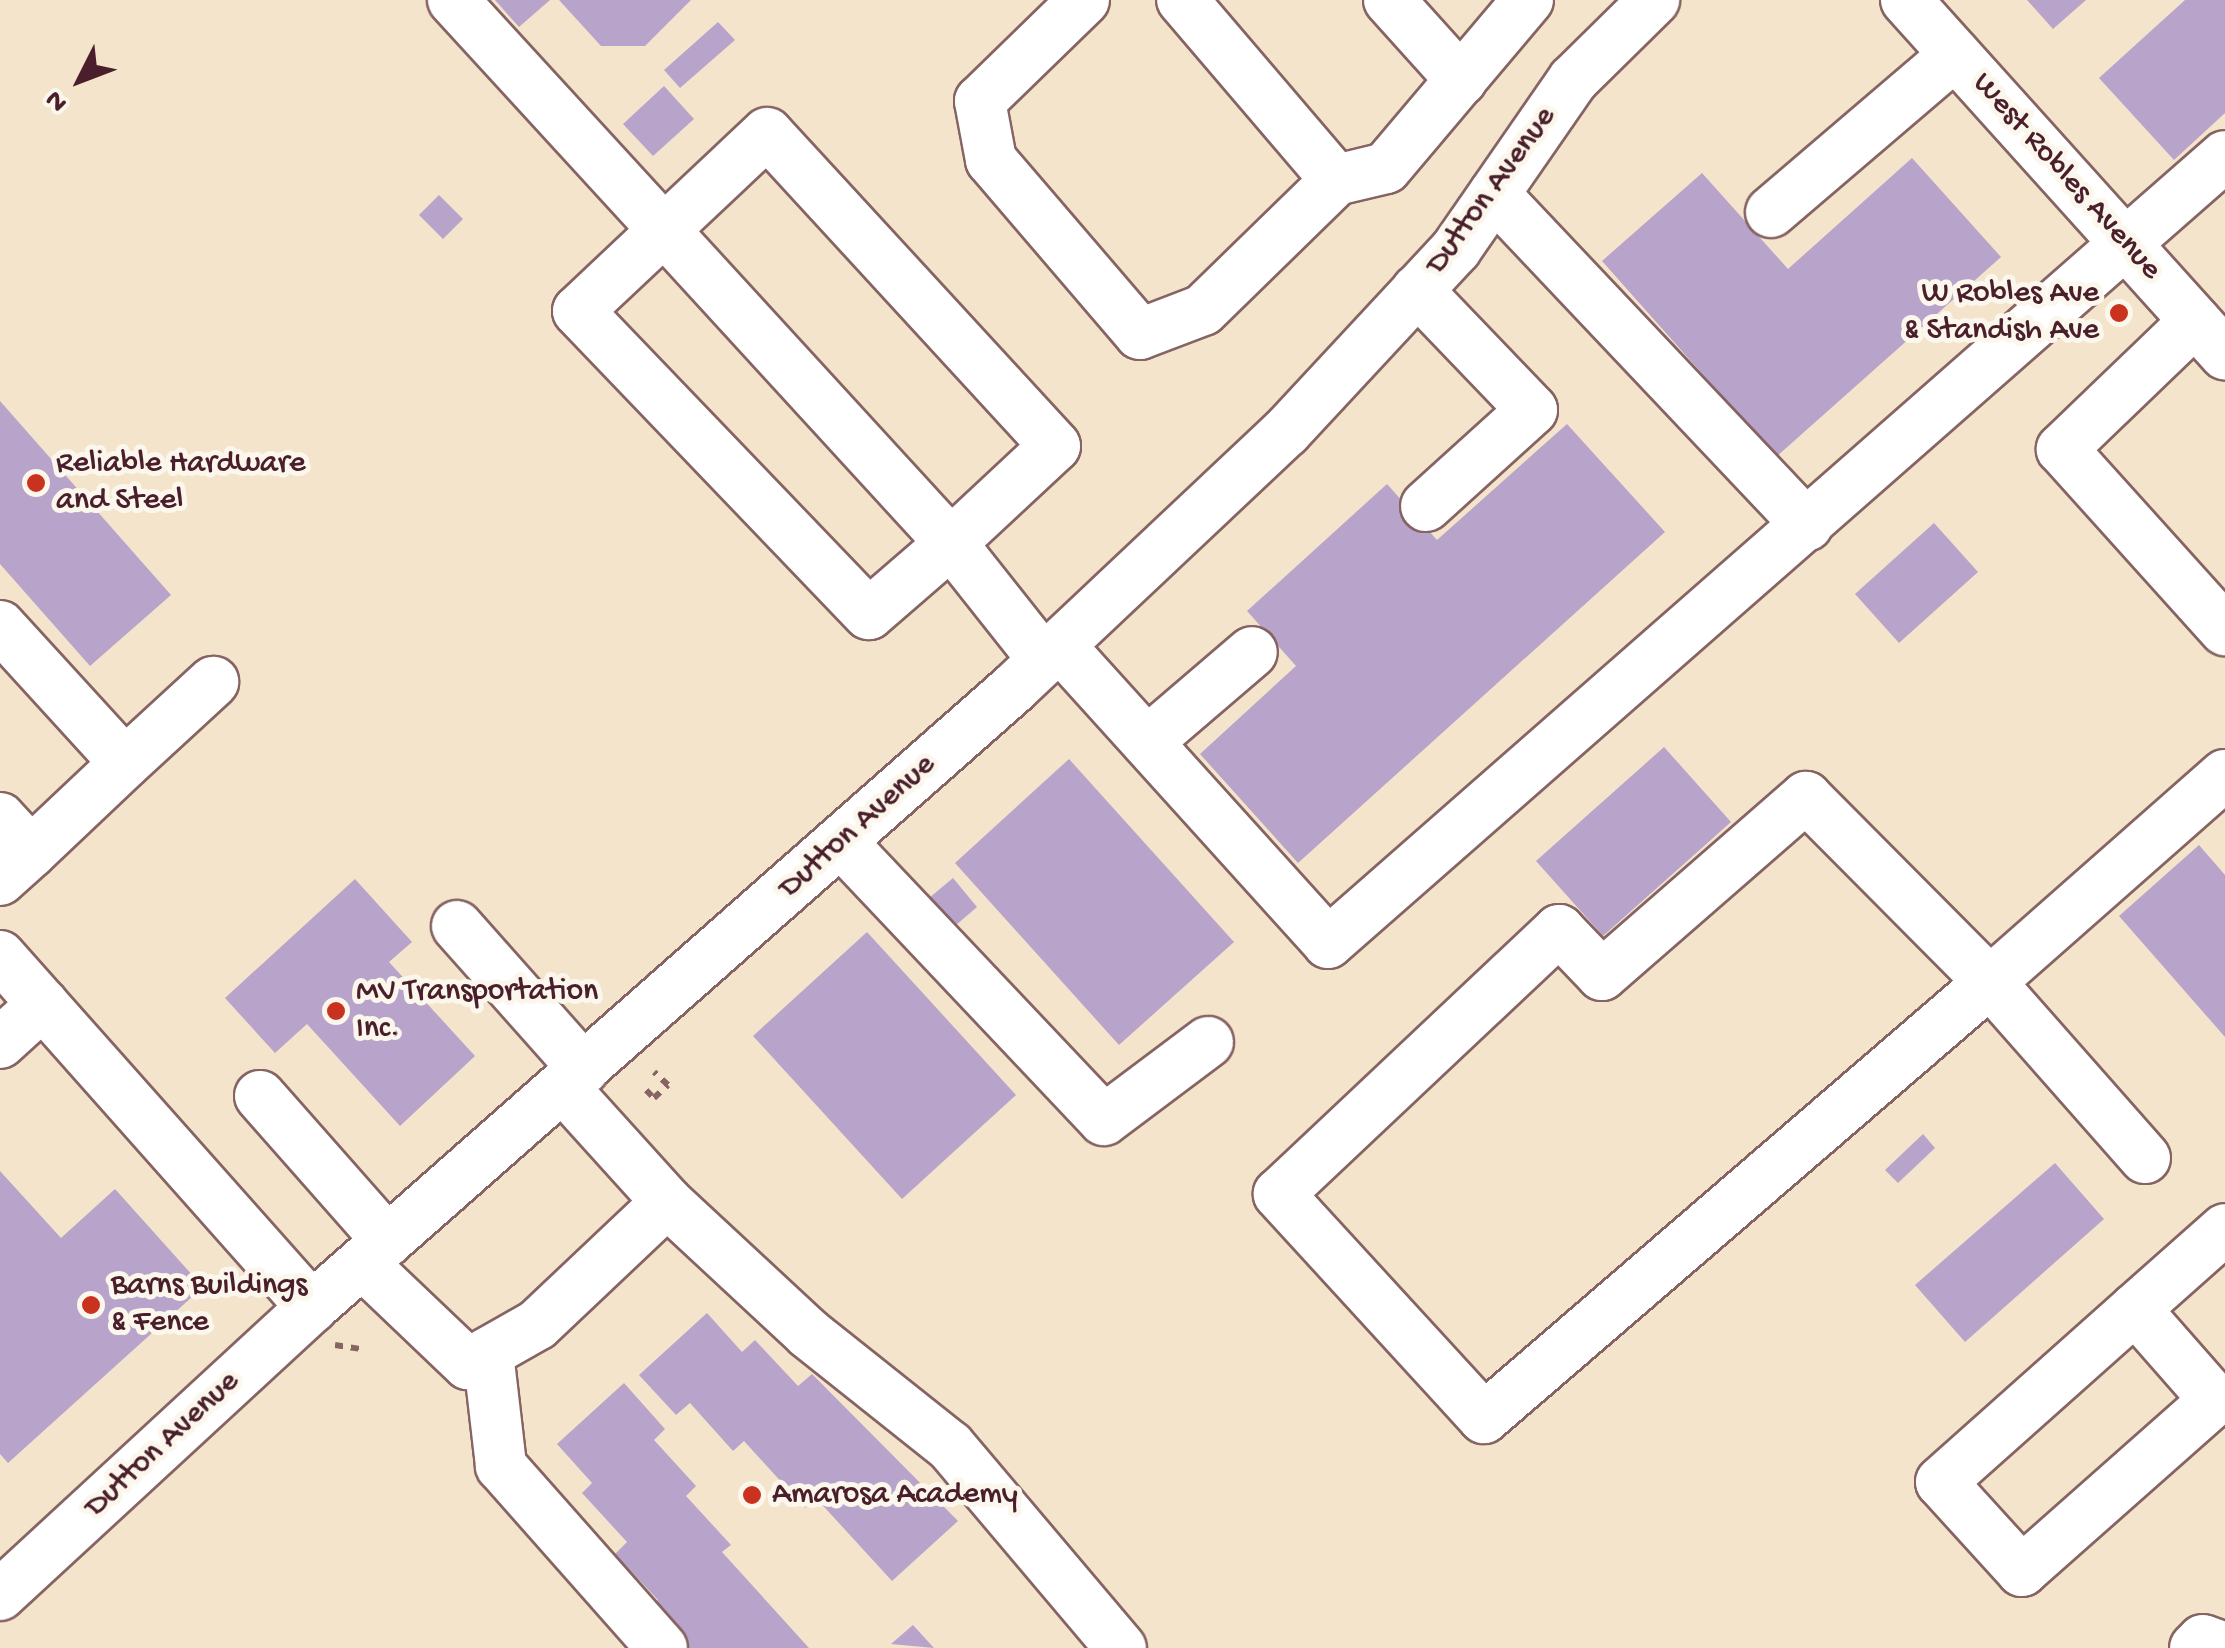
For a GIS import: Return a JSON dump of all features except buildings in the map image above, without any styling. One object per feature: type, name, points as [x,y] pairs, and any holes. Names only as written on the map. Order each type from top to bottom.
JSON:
[{"type":"street","points":[[453,0],[1052,652],[1147,742],[1328,943],[2225,156]]},
{"type":"street","points":[[1084,0],[980,101],[991,160],[1140,334],[1203,310],[1336,180],[1386,168],[1528,0]]},
{"type":"street","points":[[1182,0],[1336,180]]},
{"type":"street","points":[[1389,0],[1461,80]]},
{"type":"street","name":"Dutton Avenue","points":[[0,1595],[312,1307],[842,843],[1286,432],[1418,290],[1494,194],[1572,80],[1654,0]]},
{"type":"street","name":"West Robles Avenue","points":[[1906,0],[2215,338]]},
{"type":"street","points":[[1771,212],[1956,55]]},
{"type":"street","points":[[767,133],[1055,446],[951,543],[869,614],[578,311],[767,133]]},
{"type":"street","points":[[1494,194],[1806,525]]},
{"type":"street","points":[[1418,290],[1532,410],[1426,506]]},
{"type":"street","points":[[2215,338],[2062,450],[2225,630]]},
{"type":"street","points":[[0,626],[126,763]]},
{"type":"street","points":[[1147,742],[1252,652]]},
{"type":"street","points":[[10,850],[126,763],[213,682]]},
{"type":"street","points":[[2144,1158],[1990,982],[1806,798],[1602,975],[1559,930],[1279,1194],[1484,1418],[1990,982],[2225,774]]},
{"type":"street","points":[[842,843],[1104,1120],[1208,1042]]},
{"type":"street","points":[[457,926],[666,1202],[809,1334],[950,1446],[1121,1648]]},
{"type":"street","points":[[0,956],[312,1307]]},
{"type":"street","points":[[0,1043],[42,1004]]},
{"type":"street","points":[[260,1096],[376,1253],[468,1364],[537,1326],[666,1202]]},
{"type":"street","points":[[2136,1309],[2215,1400],[2022,1571],[1941,1482],[2225,1230]]},
{"type":"street","points":[[488,1353],[502,1466],[662,1648]]},
{"type":"street","points":[[2195,1648],[2203,1640],[2225,1648]]},
{"type":"path","points":[[646,1090],[654,1098],[668,1085],[654,1072]]},
{"type":"place","name":"W Robles Ave & Standish Ave","points":[[2119,313]]},
{"type":"place","name":"Reliable Hardware and Steel","points":[[36,483]]},
{"type":"place","name":"MV Transportation Inc.","points":[[336,1011]]},
{"type":"place","name":"Barns Buildings & Fence","points":[[91,1305]]},
{"type":"place","name":"Amarosa Academy","points":[[752,1495]]}]
